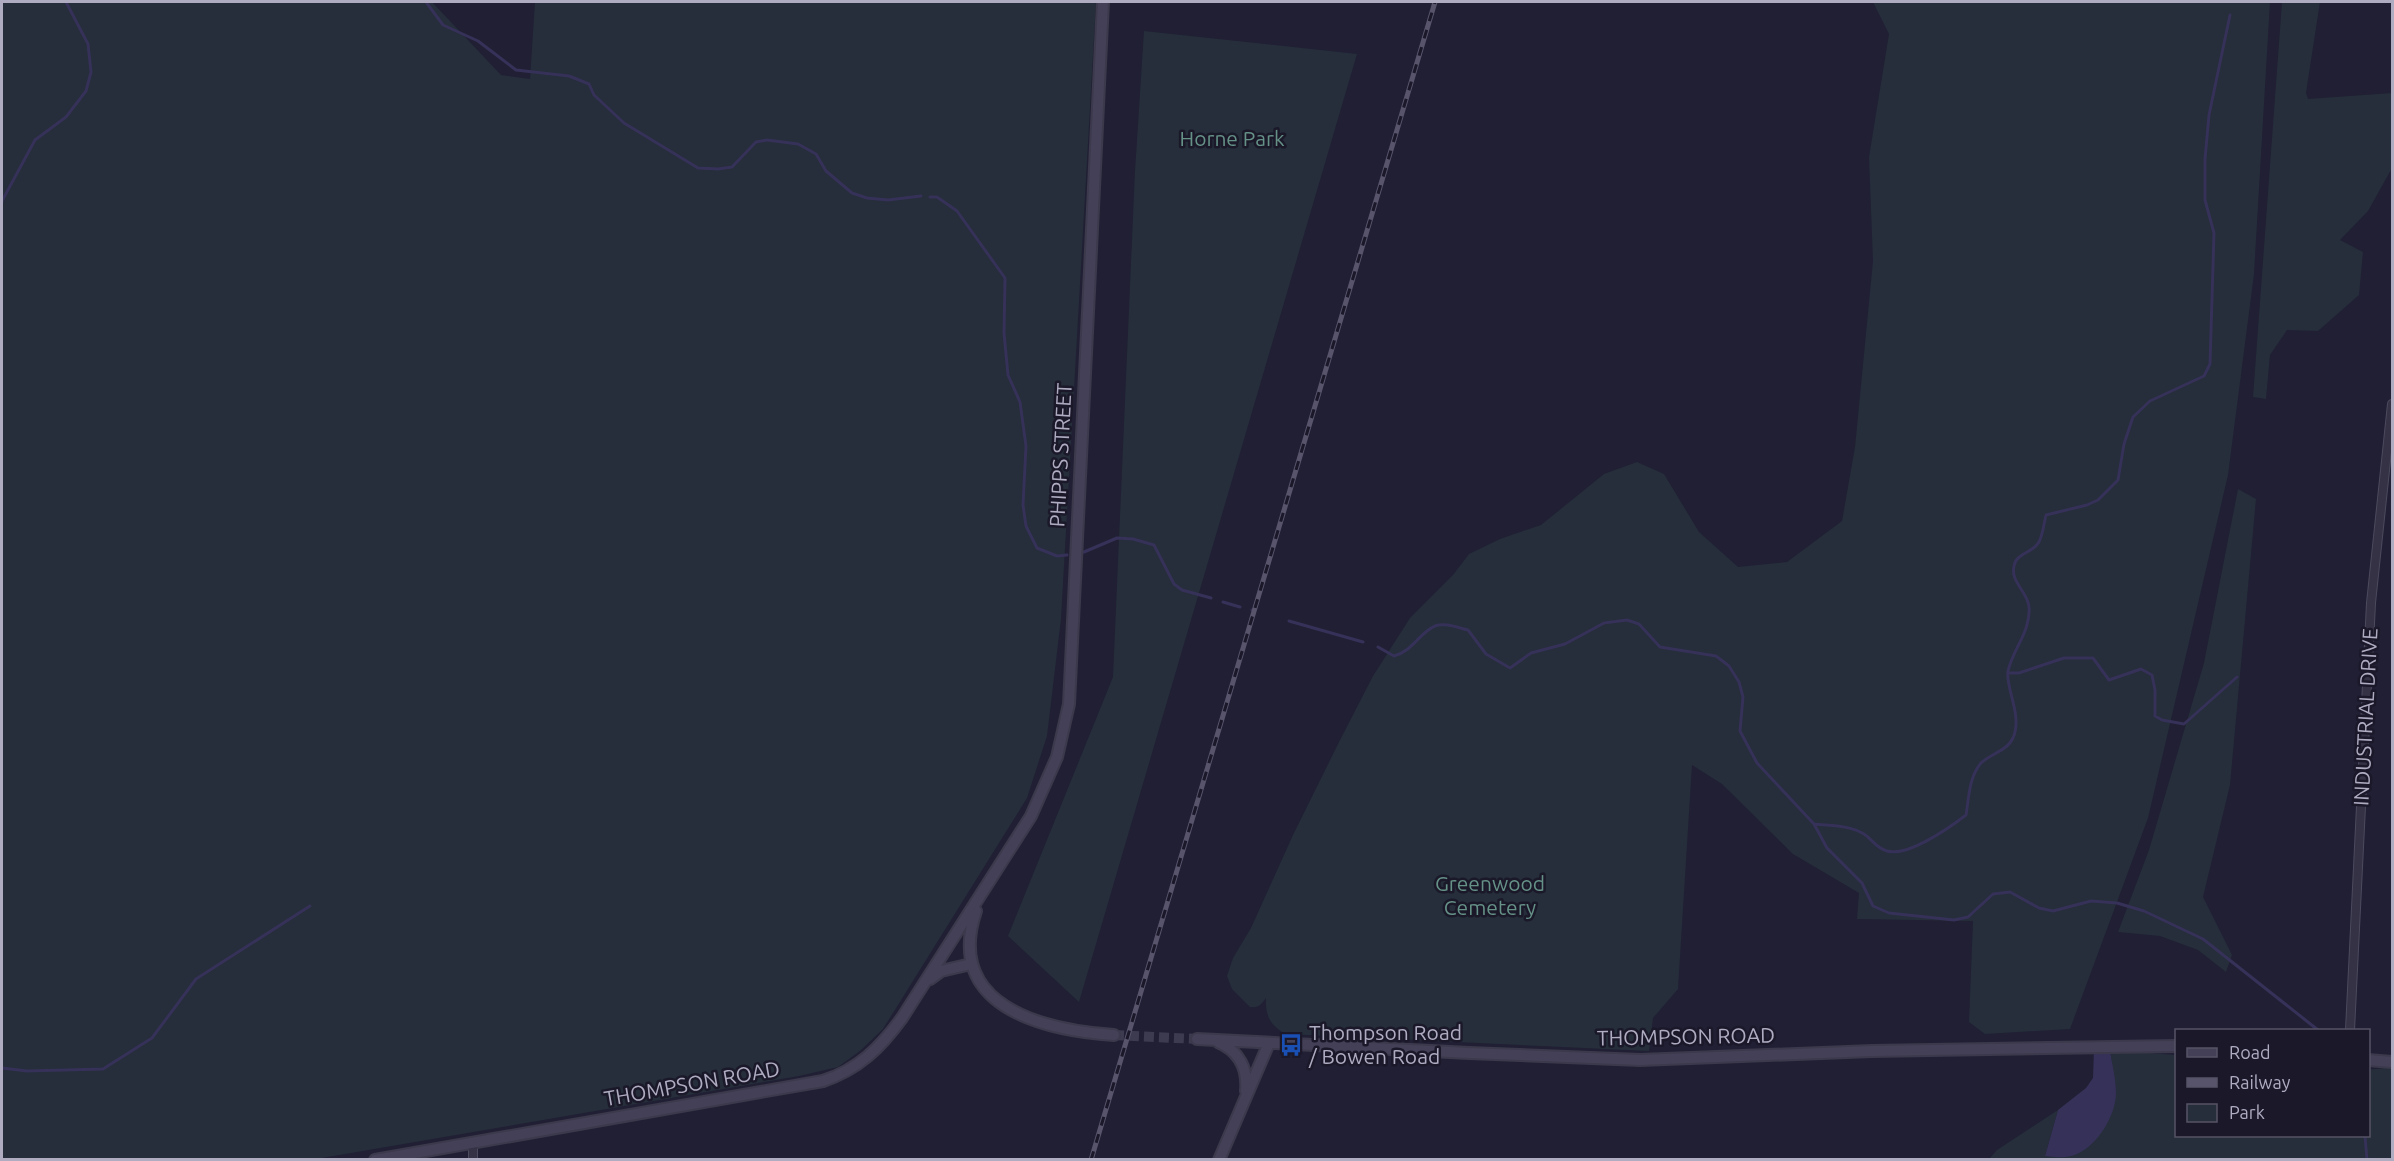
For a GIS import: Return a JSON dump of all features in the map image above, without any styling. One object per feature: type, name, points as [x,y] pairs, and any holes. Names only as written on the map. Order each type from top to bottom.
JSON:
[{"type":"main road","name":"PHIPPS STREET","points":[[984,891],[1030,816],[1048,781],[1057,758],[1069,704],[1103,2]]},
{"type":"main road","points":[[984,891],[972,923],[969,950],[976,979],[988,992],[1019,1014],[1064,1030],[1114,1035]]},
{"type":"main road","points":[[925,982],[984,891]]},
{"type":"main road","name":"THOMPSON ROAD","points":[[375,1160],[824,1081],[843,1074],[864,1061],[883,1044],[925,982],[941,971],[971,964]]},
{"type":"main road","name":"THOMPSON ROAD","points":[[1240,1112],[1247,1090],[1247,1079],[1242,1062],[1223,1044],[1200,1039],[1640,1059],[1872,1051],[2175,1046]]},
{"type":"main road","points":[[1219,1160],[1269,1043]]},
{"type":"main road","points":[[2370,1060],[2392,1062]]},
{"type":"street","name":"INDUSTRIAL DRIVE","points":[[2350,1029],[2371,603],[2392,404]]},
{"type":"street","points":[[473,1143],[473,1160]]},
{"type":"green space","points":[[2,2],[432,2],[501,75],[530,79],[535,2],[1096,2],[1061,619],[1047,736],[1027,798],[883,1029],[860,1051],[838,1067],[799,1076],[316,1159],[2,1159]]},
{"type":"green space","name":"Greenwood Cemetery","points":[[1873,2],[2270,2],[2254,274],[2228,475],[2148,818],[2070,1029],[1985,1034],[1969,1022],[1973,921],[1857,919],[1859,893],[1793,854],[1722,784],[1692,765],[1678,989],[1653,1018],[1649,1051],[1286,1034],[1272,1024],[1266,1010],[1266,998],[1258,1006],[1250,1007],[1232,989],[1227,976],[1233,958],[1251,928],[1293,835],[1373,676],[1410,618],[1453,575],[1469,554],[1500,539],[1541,525],[1604,474],[1637,462],[1664,474],[1699,532],[1738,567],[1787,562],[1842,521],[1855,447],[1873,261],[1869,157],[1889,34]]},
{"type":"green space","points":[[2282,2],[2320,2],[2306,93],[2308,99],[2392,93],[2392,168],[2368,211],[2340,240],[2363,252],[2359,295],[2318,331],[2287,330],[2270,355],[2266,399],[2253,397]]},
{"type":"green space","name":"Horne Park","points":[[1144,31],[1357,54],[1079,1002],[1008,936],[1113,677],[1135,171]]},
{"type":"green space","points":[[2238,489],[2256,499],[2230,785],[2203,897],[2232,955],[2226,972],[2198,950],[2160,936],[2118,932],[2149,850],[2204,663]]},
{"type":"green space","points":[[2110,1050],[2175,1055],[2175,1137],[2370,1137],[2370,1069],[2392,1068],[2392,1159],[1988,1160],[1997,1150],[2058,1110],[2045,1156],[2116,1093]]},
{"type":"shaded area","points":[[2094,1049],[2110,1050],[2116,1093],[2109,1120],[2099,1137],[2085,1150],[2069,1157],[2045,1156],[2058,1110],[2086,1088],[2093,1078]]},
{"type":"waterway","points":[[2,201],[35,140],[66,117],[86,91],[91,72],[88,44],[66,2]]},
{"type":"waterway","points":[[426,2],[443,25],[478,41],[516,70],[569,76],[589,84],[594,95],[624,123],[698,168],[732,167],[756,142],[767,140],[798,144],[816,154],[826,171],[852,193],[867,198],[888,200],[921,196]]},
{"type":"waterway","points":[[1814,824],[1853,829],[1864,834],[1883,850],[1896,852],[1917,846],[1966,815],[1974,774],[1981,763],[2007,746],[2016,729],[2008,671],[2025,632],[2029,607],[2013,572],[2015,562],[2039,542],[2046,515],[2098,500],[2118,480],[2124,444],[2133,417],[2150,401],[2204,376],[2210,364],[2214,233],[2205,200],[2205,159],[2209,115],[2230,15]]},
{"type":"waterway","points":[[930,197],[937,197],[957,211],[1005,278],[1004,333],[1008,375],[1020,402],[1026,446],[1023,505],[1026,526],[1037,548],[1057,556],[1067,555]]},
{"type":"waterway","points":[[1084,552],[1117,538],[1133,539],[1154,545],[1174,584],[1182,590],[1211,598]]},
{"type":"waterway","points":[[1223,602],[1240,607]]},
{"type":"waterway","points":[[1378,647],[1394,656],[1401,654],[1430,629],[1439,625],[1447,625],[1468,630],[1486,654],[1510,668],[1531,653],[1565,644],[1604,623],[1627,620],[1639,624],[1660,647],[1716,656],[1729,666],[1739,682],[1743,697],[1740,731],[1757,763],[1814,824],[1827,848],[1862,883],[1873,906],[1889,913],[1954,920],[1968,917],[1993,894],[2010,892],[2039,908],[2053,911],[2091,901],[2117,903],[2144,911],[2203,939],[2317,1029]]},
{"type":"waterway","points":[[1289,621],[1363,642]]},
{"type":"waterway","points":[[2008,673],[2019,673],[2064,658],[2093,658],[2109,680],[2141,669],[2152,675],[2155,690],[2155,716],[2162,720],[2184,724],[2237,677]]},
{"type":"waterway","points":[[2,1068],[27,1071],[103,1069],[152,1038],[196,979],[310,906]]},
{"type":"waterway","points":[[2365,1137],[2367,1160]]},
{"type":"tunnel","points":[[1114,1035],[1197,1039]]},
{"type":"railway","points":[[1091,1160],[1435,2]]},
{"type":"place","name":"Thompson Road / Bowen Road","points":[[1291,1045]]}]
